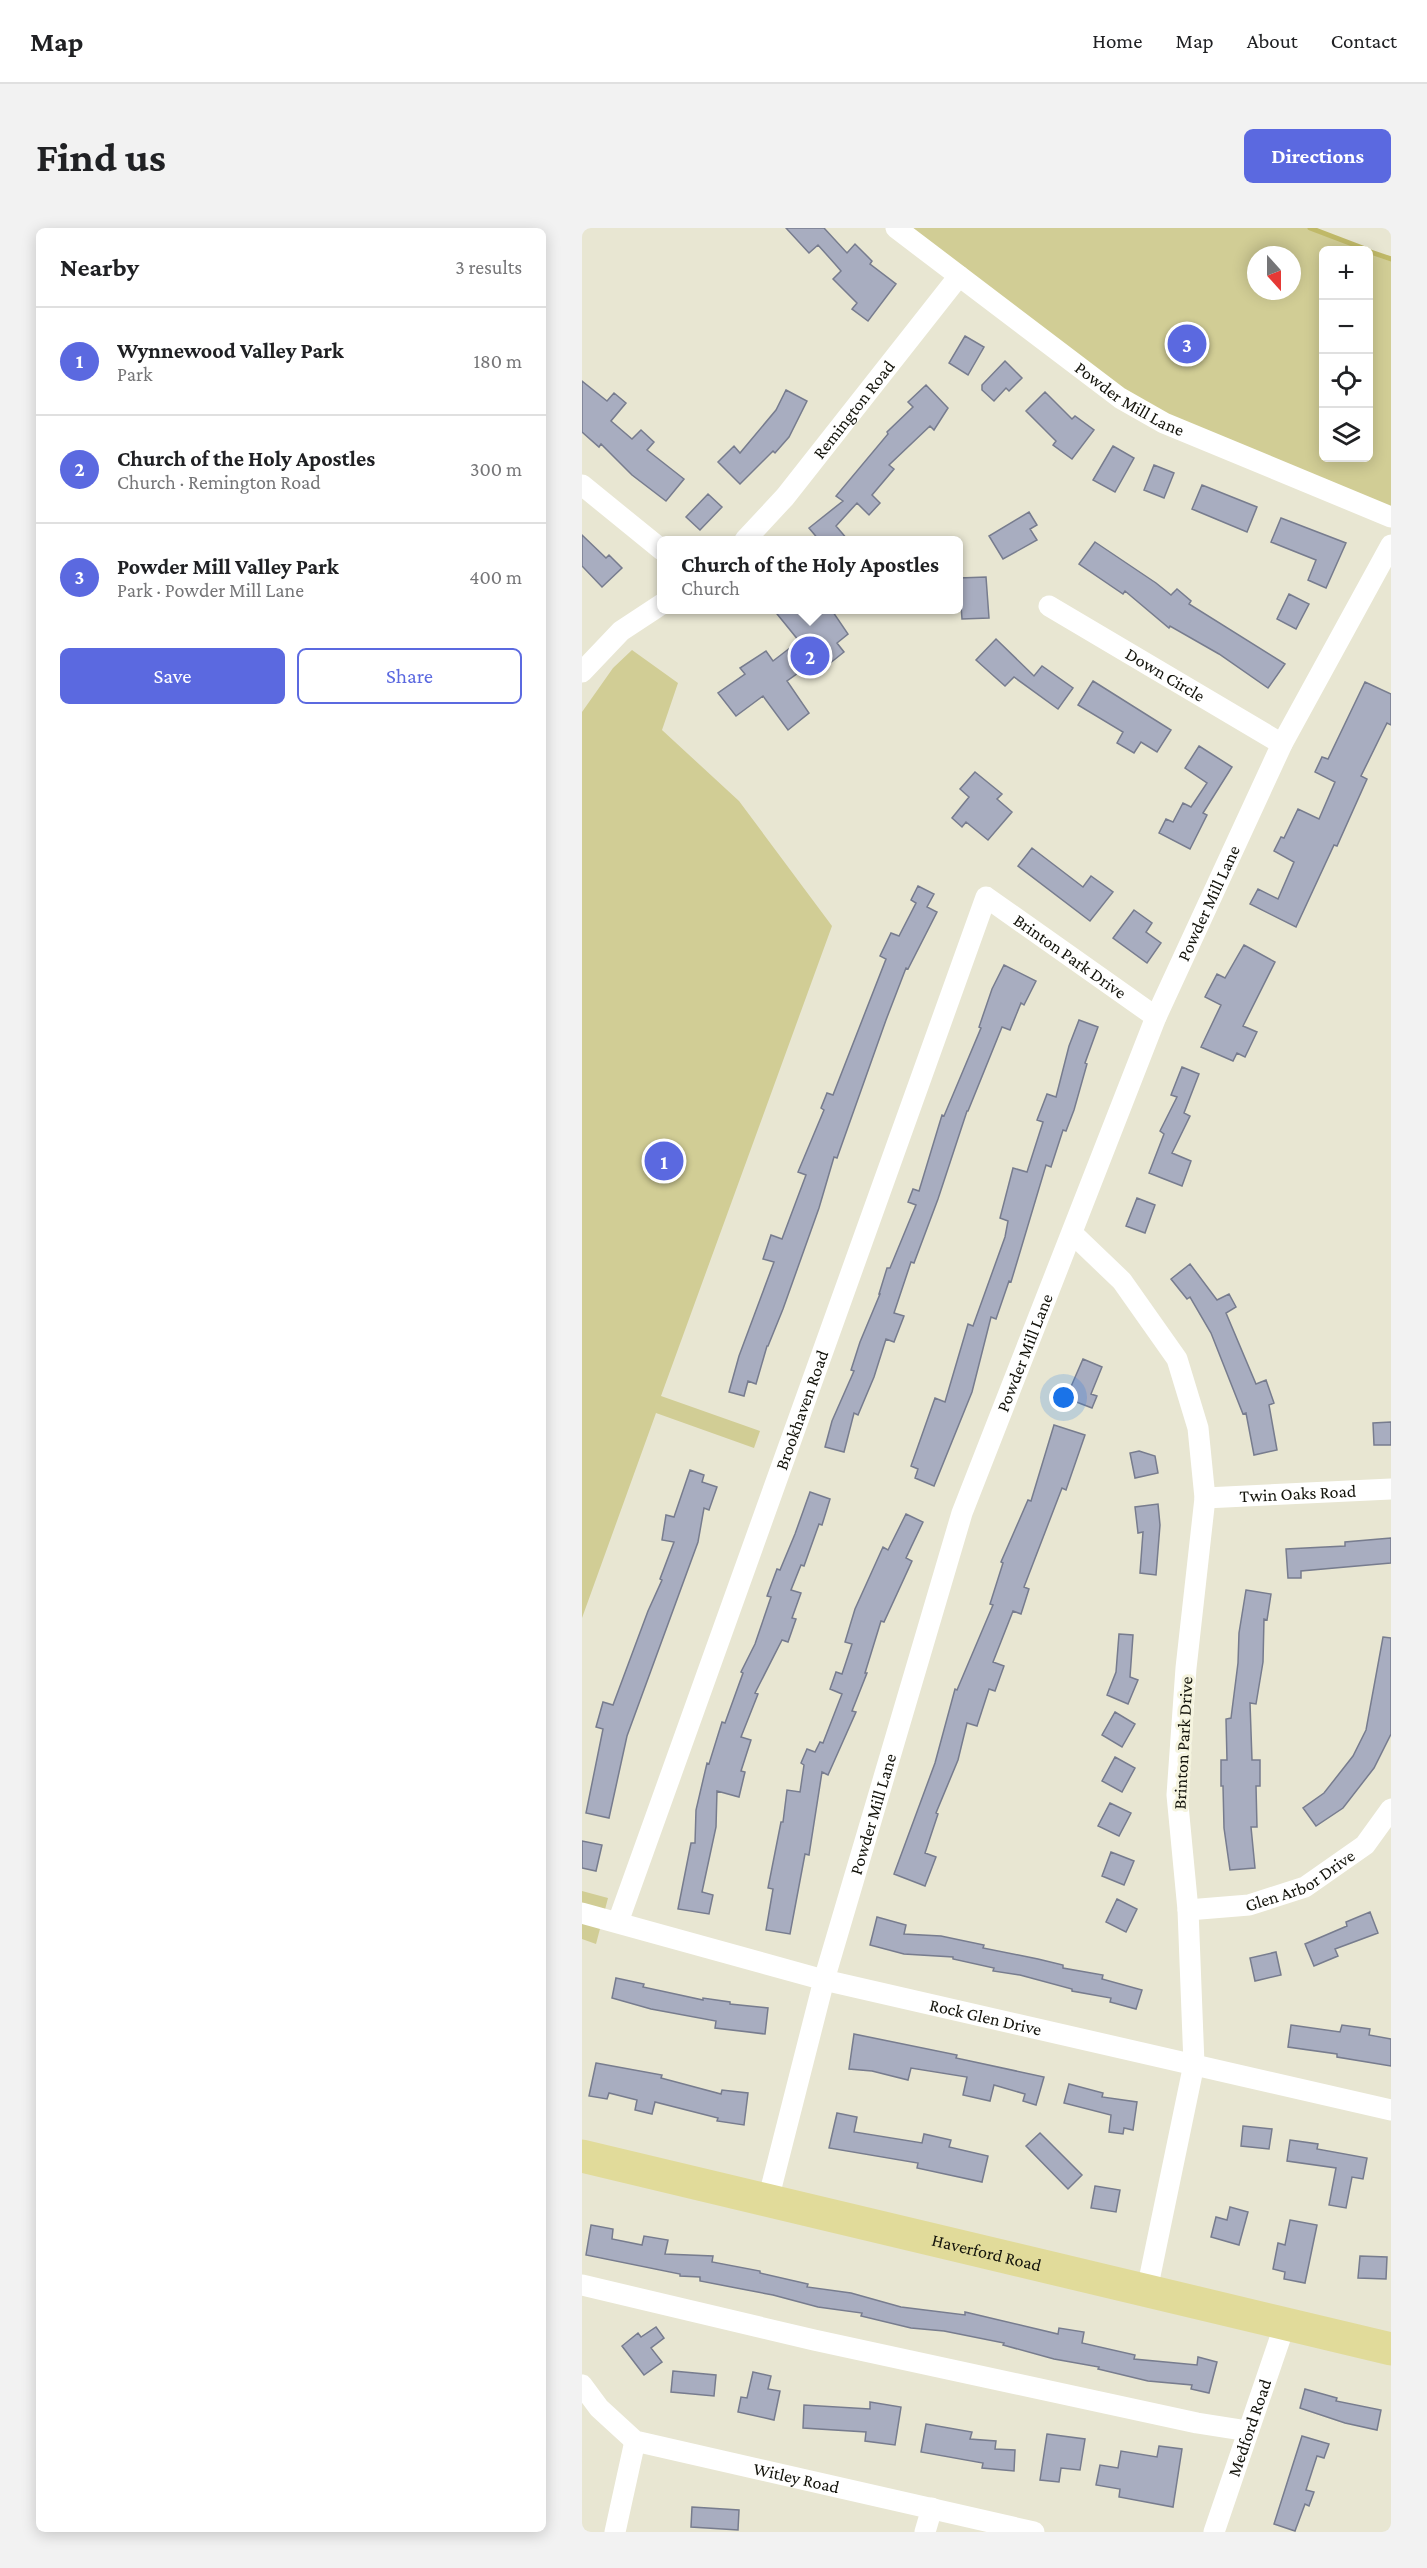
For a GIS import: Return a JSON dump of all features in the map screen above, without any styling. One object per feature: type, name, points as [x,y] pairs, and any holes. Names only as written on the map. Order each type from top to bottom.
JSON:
[{"type":"main road","name":"Haverford Road","points":[[582,2156],[1391,2349]]},
{"type":"street","name":"Powder Mill Lane","points":[[896,228],[1120,398],[1164,423],[1391,517]]},
{"type":"street","name":"Remington Road","points":[[749,536],[785,497],[960,276]]},
{"type":"street","points":[[582,485],[657,546]]},
{"type":"street","name":"Powder Mill Lane","points":[[768,2200],[824,1980],[962,1513],[1156,1017],[1282,744],[1391,545]]},
{"type":"street","name":"Down Circle","points":[[1049,606],[1282,744]]},
{"type":"street","points":[[582,672],[621,631],[657,607]]},
{"type":"street","name":"Brinton Park Drive","points":[[986,897],[1156,1017]]},
{"type":"street","name":"Brookhaven Road","points":[[618,1922],[986,897]]},
{"type":"street","name":"Brinton Park Drive","points":[[1073,1234],[1122,1281],[1178,1359],[1198,1428],[1205,1498],[1186,1668],[1177,1795],[1188,1910],[1194,2064],[1147,2290]]},
{"type":"street","name":"Twin Oaks Road","points":[[1205,1498],[1391,1489]]},
{"type":"street","name":"Glen Arbor Drive","points":[[1188,1910],[1249,1905],[1305,1887],[1365,1845],[1391,1809]]},
{"type":"street","name":"Rock Glen Drive","points":[[582,1914],[824,1980],[1391,2110]]},
{"type":"street","points":[[582,2285],[814,2340],[1197,2423],[1248,2431]]},
{"type":"street","name":"Medford Road","points":[[1214,2532],[1285,2324]]},
{"type":"street","name":"Witley Road","points":[[582,2385],[599,2408],[635,2441],[1034,2532]]},
{"type":"street","points":[[615,2532],[635,2441]]},
{"type":"street","points":[[925,2532],[932,2508]]},
{"type":"shaded area","points":[[896,228],[1309,228],[1357,246],[1319,246],[1319,462],[1373,462],[1373,253],[1391,259],[1391,517],[1164,423]]},
{"type":"shaded area","points":[[632,650],[678,683],[662,730],[739,801],[832,926],[661,1396],[760,1431],[754,1448],[656,1413],[582,1618],[582,712],[613,668]]},
{"type":"shaded area","points":[[582,1891],[608,1898],[596,1944],[582,1939]]},
{"type":"building","points":[[786,228],[824,228],[847,253],[855,244],[872,261],[870,264],[896,284],[868,321],[852,309],[857,303],[833,279],[841,271],[835,264],[818,245],[809,253]]},
{"type":"building","points":[[965,336],[984,347],[968,375],[949,363]]},
{"type":"building","points":[[1005,361],[1022,378],[1009,391],[1006,388],[994,401],[982,390],[982,385]]},
{"type":"building","points":[[582,381],[607,401],[614,393],[626,403],[611,421],[632,439],[641,430],[654,442],[647,450],[684,479],[666,501],[632,475],[601,444],[599,447],[582,432]]},
{"type":"building","points":[[926,385],[948,408],[934,430],[930,426],[889,465],[894,469],[872,495],[880,503],[869,515],[857,503],[836,526],[845,536],[816,536],[809,528],[843,501],[836,496],[888,434],[887,432],[913,407],[908,402]]},
{"type":"building","points":[[786,390],[807,401],[789,437],[775,453],[773,451],[740,484],[718,462],[734,446],[740,453],[776,410]]},
{"type":"building","points":[[1045,392],[1072,419],[1075,416],[1094,430],[1072,459],[1053,445],[1056,441],[1026,411]]},
{"type":"building","points":[[1113,446],[1134,458],[1115,492],[1093,480]]},
{"type":"building","points":[[1154,465],[1174,473],[1164,498],[1144,490]]},
{"type":"building","points":[[1202,485],[1257,507],[1247,532],[1192,509]]},
{"type":"building","points":[[708,494],[722,507],[700,530],[686,517]]},
{"type":"building","points":[[1029,512],[1037,525],[1030,529],[1037,540],[1003,559],[989,536]]},
{"type":"building","points":[[1281,518],[1346,543],[1326,588],[1308,580],[1316,560],[1271,542]]},
{"type":"building","points":[[582,535],[606,558],[609,555],[622,568],[602,587],[582,566]]},
{"type":"building","points":[[1095,542],[1171,595],[1177,589],[1191,601],[1189,604],[1285,664],[1268,688],[1219,654],[1170,626],[1169,628],[1125,591],[1123,594],[1079,564]]},
{"type":"building","points":[[986,577],[989,618],[962,619],[963,578]]},
{"type":"building","points":[[1289,594],[1309,604],[1296,629],[1277,619]]},
{"type":"building","points":[[777,614],[834,614],[848,634],[837,643],[844,652],[824,668],[818,659],[787,681],[809,713],[788,730],[763,696],[736,716],[718,693],[745,674],[740,668],[766,651],[773,661],[799,641]]},
{"type":"building","points":[[996,639],[1034,676],[1042,666],[1073,688],[1058,709],[1014,677],[1005,686],[976,660]]},
{"type":"building","points":[[1093,681],[1171,730],[1157,752],[1141,742],[1134,753],[1117,743],[1123,732],[1078,705]]},
{"type":"building","points":[[1365,682],[1391,694],[1391,725],[1387,723],[1361,776],[1367,779],[1337,846],[1334,845],[1296,927],[1250,904],[1258,889],[1278,899],[1294,862],[1274,851],[1281,837],[1284,838],[1298,809],[1319,819],[1335,782],[1315,772],[1322,757],[1328,759]]},
{"type":"building","points":[[1199,746],[1232,767],[1203,813],[1207,815],[1190,849],[1159,833],[1166,819],[1173,822],[1183,803],[1191,807],[1207,783],[1185,768]]},
{"type":"building","points":[[975,772],[1002,794],[997,799],[1012,812],[988,840],[966,822],[962,827],[952,818],[969,797],[960,789]]},
{"type":"building","points":[[1032,848],[1083,887],[1091,876],[1113,892],[1090,921],[1018,866]]},
{"type":"building","points":[[918,886],[934,894],[927,907],[937,912],[908,969],[906,968],[886,1020],[837,1158],[834,1157],[819,1208],[783,1309],[767,1346],[756,1384],[748,1381],[744,1396],[729,1392],[739,1356],[774,1262],[763,1259],[771,1235],[782,1239],[806,1175],[798,1172],[824,1110],[821,1108],[827,1093],[833,1095],[886,959],[880,956],[891,933],[899,936],[916,903],[911,900]]},
{"type":"building","points":[[1134,910],[1152,923],[1146,932],[1161,943],[1147,963],[1113,938]]},
{"type":"building","points":[[1244,945],[1275,962],[1243,1026],[1257,1032],[1245,1057],[1237,1053],[1233,1061],[1201,1047],[1221,1005],[1205,997],[1217,974],[1225,978]]},
{"type":"building","points":[[1004,965],[1036,981],[1024,1005],[1021,1003],[1010,1030],[1002,1027],[967,1111],[938,1199],[914,1263],[911,1262],[894,1313],[904,1316],[894,1342],[886,1339],[874,1377],[858,1415],[854,1413],[844,1452],[825,1447],[832,1421],[854,1371],[851,1370],[880,1294],[887,1268],[890,1268],[916,1205],[908,1202],[913,1189],[919,1191],[942,1115],[944,1116],[981,1028],[979,1027],[992,989]]},
{"type":"building","points":[[1079,1020],[1098,1027],[1085,1063],[1087,1064],[1074,1110],[1066,1131],[1063,1130],[1051,1167],[1046,1165],[1011,1282],[1009,1281],[996,1319],[991,1317],[972,1392],[934,1486],[915,1478],[918,1469],[911,1466],[935,1398],[945,1402],[968,1324],[973,1326],[1005,1237],[1008,1221],[1000,1218],[1013,1168],[1027,1172],[1043,1122],[1037,1120],[1047,1094],[1056,1097],[1069,1046]]},
{"type":"building","points":[[1182,1067],[1199,1074],[1184,1113],[1190,1116],[1172,1153],[1191,1161],[1182,1186],[1149,1173],[1164,1134],[1160,1131],[1177,1097],[1171,1095]]},
{"type":"building","points":[[1137,1198],[1155,1205],[1145,1233],[1126,1226]]},
{"type":"building","points":[[1190,1264],[1217,1300],[1229,1294],[1236,1307],[1226,1313],[1256,1384],[1266,1380],[1274,1403],[1269,1405],[1277,1450],[1254,1455],[1246,1413],[1243,1414],[1211,1333],[1190,1297],[1187,1299],[1171,1279]]},
{"type":"building","points":[[1083,1359],[1102,1367],[1091,1394],[1097,1396],[1092,1408],[1066,1398]]},
{"type":"building","points":[[1391,1422],[1391,1445],[1374,1445],[1373,1423]]},
{"type":"building","points":[[1054,1425],[1085,1435],[1066,1490],[1062,1488],[1024,1587],[1029,1589],[1021,1614],[1013,1611],[993,1662],[1004,1666],[995,1691],[989,1689],[977,1726],[967,1723],[958,1760],[936,1813],[938,1814],[925,1853],[936,1857],[925,1886],[894,1874],[935,1763],[955,1689],[957,1690],[993,1605],[990,1604],[1003,1563],[1001,1562],[1028,1500],[1031,1501]]},
{"type":"building","points":[[1139,1451],[1155,1456],[1158,1473],[1135,1478],[1130,1453]]},
{"type":"building","points":[[690,1470],[704,1475],[702,1482],[717,1487],[709,1510],[704,1508],[698,1542],[627,1736],[609,1818],[586,1813],[603,1729],[596,1727],[603,1702],[613,1705],[662,1580],[660,1579],[674,1542],[662,1540],[666,1515],[674,1517]]},
{"type":"building","points":[[810,1492],[830,1499],[822,1525],[819,1524],[804,1566],[801,1565],[791,1590],[801,1593],[792,1618],[796,1619],[788,1642],[782,1640],[755,1693],[758,1694],[741,1737],[751,1740],[741,1771],[745,1772],[739,1797],[717,1791],[716,1827],[702,1892],[713,1895],[709,1914],[678,1909],[691,1843],[695,1843],[696,1810],[707,1763],[709,1764],[722,1722],[725,1723],[743,1673],[741,1672],[755,1644],[771,1597],[767,1596],[777,1569],[780,1570]]},
{"type":"building","points":[[1158,1504],[1160,1525],[1156,1575],[1140,1573],[1143,1532],[1138,1533],[1135,1507]]},
{"type":"building","points":[[906,1514],[923,1522],[906,1558],[912,1561],[884,1622],[881,1621],[865,1673],[867,1673],[852,1711],[856,1712],[828,1775],[822,1772],[809,1855],[805,1854],[790,1934],[766,1930],[773,1889],[768,1888],[781,1822],[783,1822],[787,1790],[800,1792],[804,1765],[801,1763],[807,1749],[815,1752],[820,1742],[823,1743],[842,1694],[830,1689],[836,1672],[842,1674],[852,1644],[845,1642],[855,1609],[883,1547],[888,1550]]},
{"type":"building","points":[[1391,1538],[1391,1563],[1301,1571],[1301,1578],[1288,1578],[1286,1549],[1345,1546],[1345,1542]]},
{"type":"building","points":[[1246,1590],[1271,1594],[1267,1620],[1264,1619],[1263,1662],[1256,1704],[1250,1703],[1252,1760],[1260,1760],[1260,1786],[1256,1786],[1257,1827],[1251,1827],[1255,1868],[1230,1870],[1224,1828],[1221,1760],[1227,1760],[1226,1719],[1231,1718],[1238,1663],[1239,1633]]},
{"type":"building","points":[[1119,1634],[1133,1635],[1130,1677],[1138,1680],[1128,1704],[1107,1695],[1116,1672]]},
{"type":"building","points":[[1383,1637],[1391,1638],[1391,1734],[1374,1768],[1343,1808],[1316,1826],[1303,1808],[1324,1793],[1353,1756],[1366,1730]]},
{"type":"building","points":[[1115,1712],[1135,1724],[1122,1747],[1102,1735]]},
{"type":"building","points":[[1115,1757],[1135,1768],[1122,1792],[1102,1781]]},
{"type":"building","points":[[1110,1803],[1131,1813],[1119,1836],[1098,1826]]},
{"type":"building","points":[[582,1841],[602,1845],[596,1871],[582,1868]]},
{"type":"building","points":[[1111,1852],[1134,1861],[1124,1885],[1102,1876]]},
{"type":"building","points":[[1117,1899],[1137,1909],[1126,1932],[1106,1922]]},
{"type":"building","points":[[1370,1912],[1378,1933],[1335,1949],[1338,1956],[1314,1966],[1305,1944],[1347,1926],[1346,1922]]},
{"type":"building","points":[[877,1917],[906,1925],[904,1934],[941,1936],[984,1945],[983,1948],[1063,1965],[1063,1968],[1103,1975],[1102,1979],[1142,1990],[1136,2009],[1110,2002],[1111,1998],[1072,1991],[1072,1989],[1020,1975],[993,1971],[994,1968],[953,1959],[953,1957],[904,1954],[870,1945]]},
{"type":"building","points":[[1276,1952],[1281,1975],[1255,1981],[1250,1958]]},
{"type":"building","points":[[616,1978],[644,1984],[643,1987],[703,2000],[703,1998],[730,2002],[730,2004],[768,2008],[765,2034],[715,2028],[716,2021],[651,2009],[612,1998]]},
{"type":"building","points":[[1291,2025],[1340,2032],[1342,2025],[1370,2029],[1369,2035],[1391,2039],[1391,2066],[1337,2057],[1337,2054],[1288,2047]]},
{"type":"building","points":[[854,2034],[957,2055],[956,2058],[1044,2077],[1036,2105],[1023,2101],[1025,2094],[994,2085],[990,2101],[963,2095],[967,2077],[911,2068],[908,2080],[872,2071],[849,2069]]},
{"type":"building","points":[[596,2063],[662,2075],[661,2078],[721,2094],[722,2090],[748,2093],[744,2125],[717,2121],[718,2118],[655,2102],[652,2114],[635,2110],[637,2100],[609,2093],[607,2099],[589,2096]]},
{"type":"building","points":[[1069,2084],[1103,2093],[1102,2097],[1137,2102],[1133,2130],[1124,2128],[1123,2134],[1109,2132],[1111,2115],[1064,2103]]},
{"type":"building","points":[[837,2113],[857,2117],[854,2132],[922,2143],[924,2134],[951,2140],[949,2147],[988,2156],[982,2182],[917,2168],[918,2163],[829,2148]]},
{"type":"building","points":[[1243,2126],[1272,2129],[1269,2149],[1241,2146]]},
{"type":"building","points":[[1040,2133],[1082,2175],[1068,2189],[1026,2146]]},
{"type":"building","points":[[1290,2140],[1318,2144],[1317,2149],[1367,2158],[1363,2179],[1352,2177],[1346,2208],[1329,2205],[1336,2168],[1287,2161]]},
{"type":"building","points":[[1095,2186],[1120,2190],[1116,2212],[1091,2208]]},
{"type":"building","points":[[1230,2207],[1248,2212],[1239,2245],[1211,2237],[1216,2217],[1227,2220]]},
{"type":"building","points":[[1290,2220],[1317,2225],[1305,2283],[1284,2279],[1285,2272],[1273,2269],[1278,2243],[1285,2245]]},
{"type":"building","points":[[591,2225],[613,2229],[612,2239],[642,2245],[644,2236],[668,2240],[665,2254],[713,2256],[712,2262],[760,2271],[760,2273],[808,2284],[807,2287],[851,2293],[901,2307],[965,2315],[965,2312],[1058,2334],[1059,2328],[1084,2332],[1082,2343],[1135,2355],[1134,2359],[1197,2365],[1198,2357],[1217,2362],[1209,2393],[1191,2389],[1192,2385],[1148,2381],[1098,2369],[1099,2367],[1054,2359],[1003,2345],[1004,2343],[944,2331],[911,2328],[861,2316],[862,2313],[818,2307],[773,2295],[700,2281],[700,2277],[680,2276],[680,2274],[586,2255]]},
{"type":"building","points":[[1360,2256],[1387,2257],[1386,2279],[1358,2278]]},
{"type":"building","points":[[656,2327],[664,2338],[651,2348],[662,2362],[644,2375],[622,2346],[638,2333],[641,2337]]},
{"type":"building","points":[[673,2371],[716,2375],[714,2396],[671,2392]]},
{"type":"building","points":[[753,2372],[771,2376],[768,2389],[780,2391],[774,2420],[738,2412],[741,2397],[747,2398]]},
{"type":"building","points":[[1305,2389],[1337,2398],[1336,2401],[1381,2410],[1377,2430],[1345,2423],[1300,2408]]},
{"type":"building","points":[[870,2402],[901,2407],[895,2445],[865,2441],[866,2432],[803,2428],[804,2405],[870,2409]]},
{"type":"building","points":[[926,2424],[972,2432],[970,2439],[996,2441],[995,2449],[1015,2450],[1014,2471],[982,2468],[983,2463],[921,2452]]},
{"type":"building","points":[[1047,2434],[1085,2439],[1080,2470],[1061,2468],[1059,2482],[1040,2480]]},
{"type":"building","points":[[1302,2436],[1329,2444],[1324,2458],[1317,2456],[1306,2490],[1314,2492],[1309,2506],[1305,2504],[1295,2531],[1274,2524]]},
{"type":"building","points":[[1159,2446],[1182,2449],[1173,2507],[1119,2497],[1120,2489],[1096,2485],[1100,2465],[1118,2468],[1121,2451],[1157,2457]]},
{"type":"building","points":[[692,2507],[739,2510],[738,2530],[691,2527]]},
{"type":"waterway","points":[[1310,228],[1357,246]]},
{"type":"waterway","points":[[1373,253],[1391,259]]},
{"type":"place","name":"Powder Mill Valley Park","points":[[1187,344]]},
{"type":"place","name":"Church of the Holy Apostles","points":[[810,656]]},
{"type":"place","name":"Wynnewood Valley Park","points":[[664,1161]]}]
